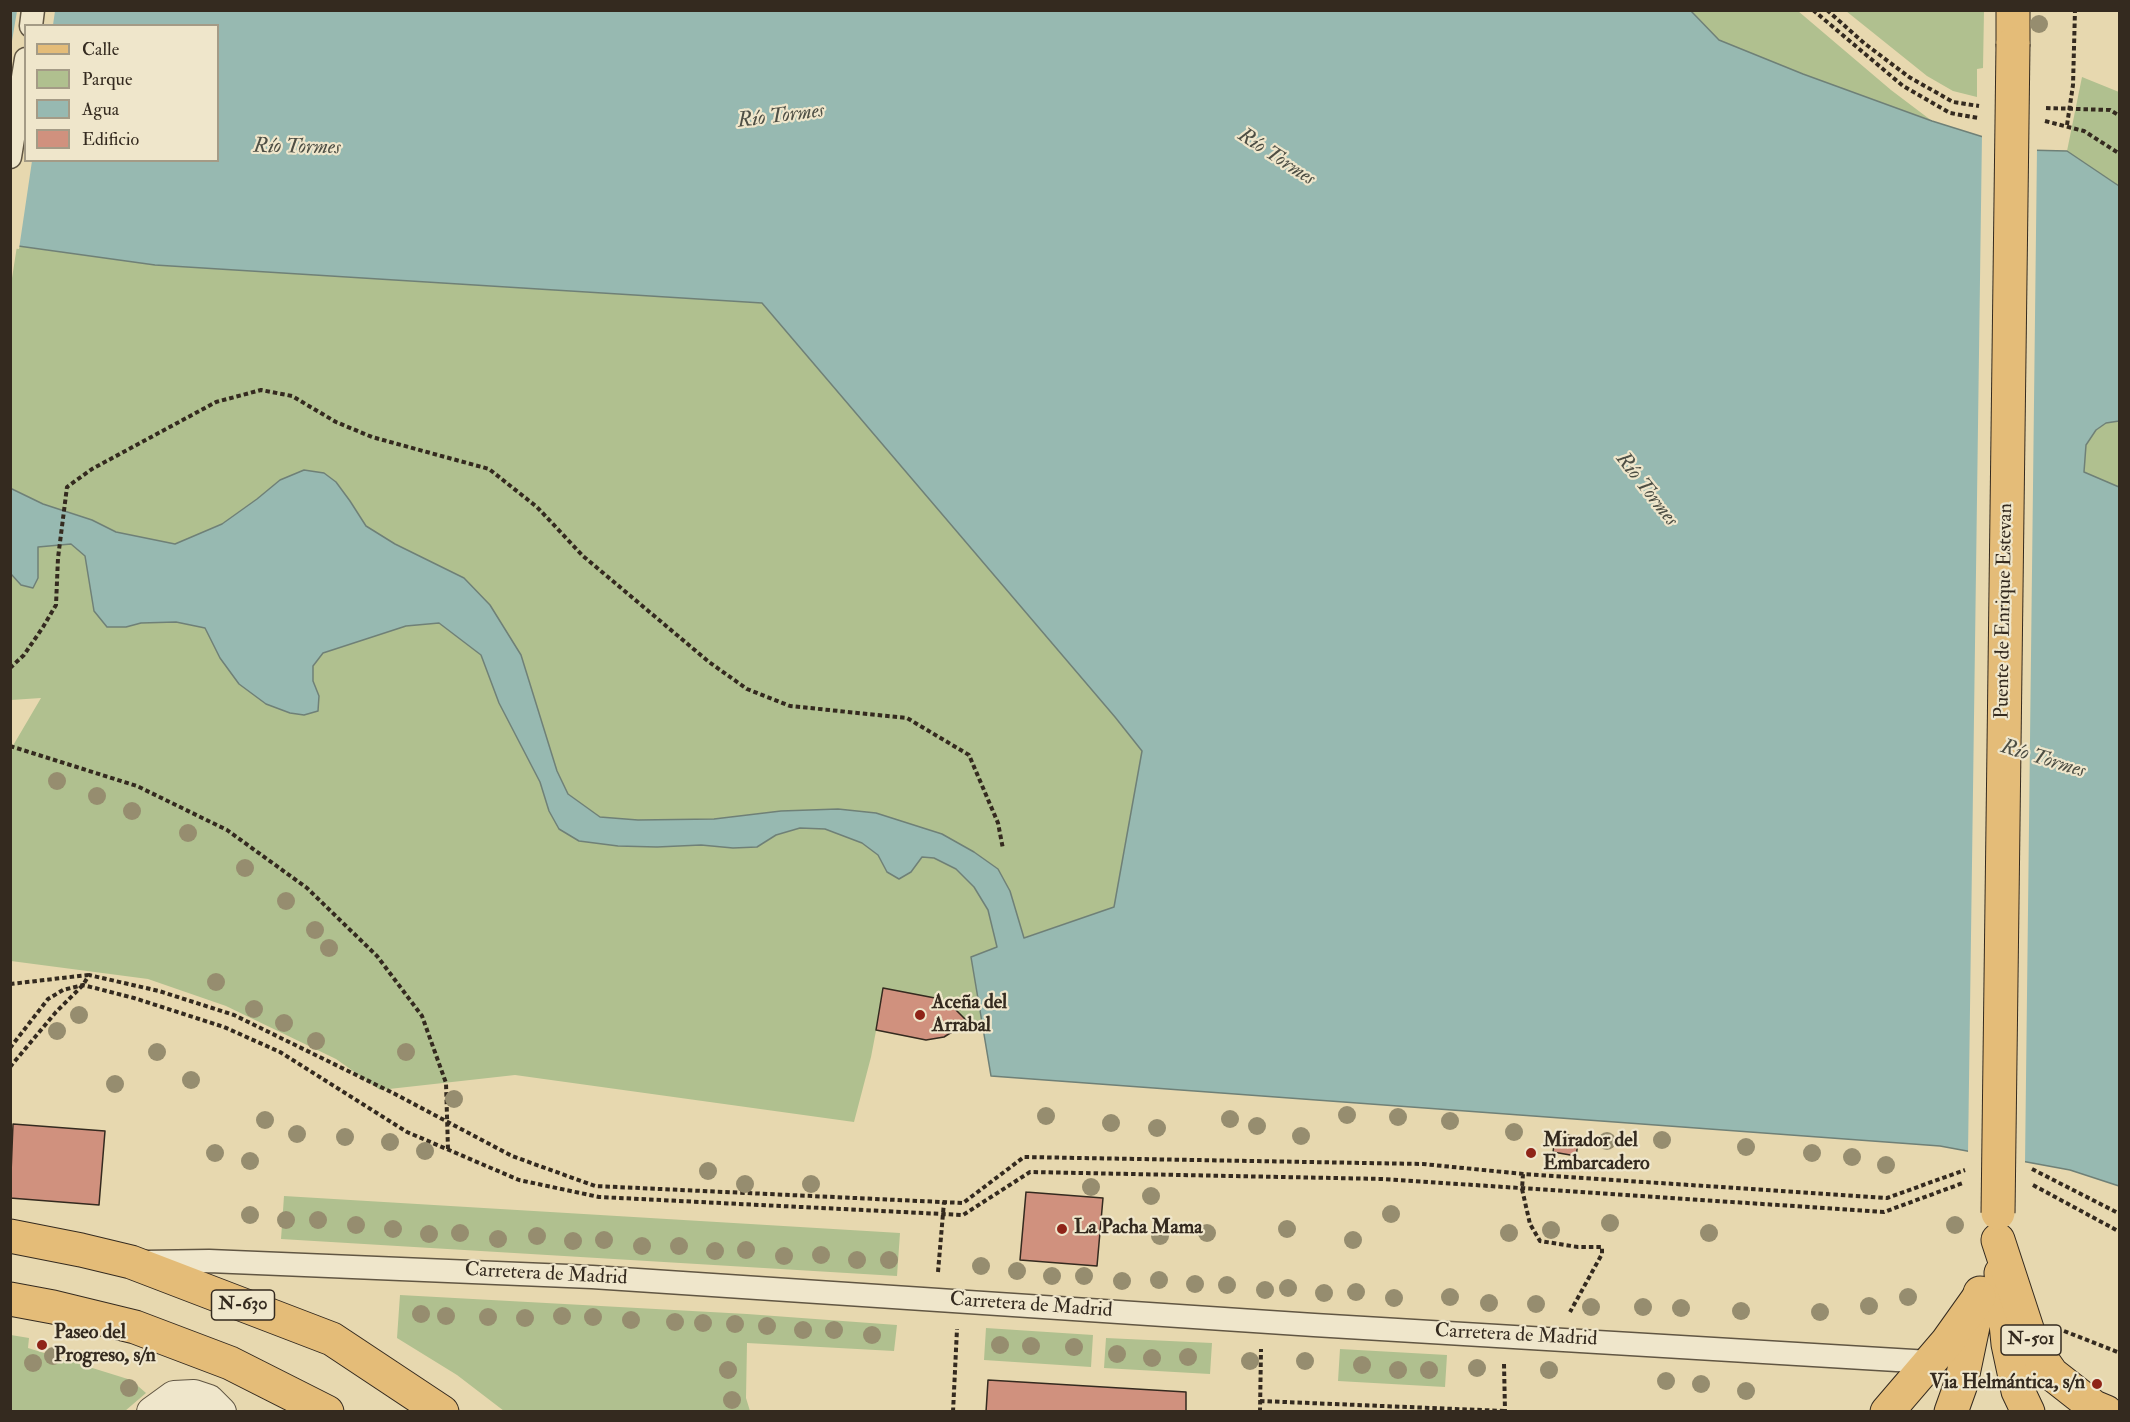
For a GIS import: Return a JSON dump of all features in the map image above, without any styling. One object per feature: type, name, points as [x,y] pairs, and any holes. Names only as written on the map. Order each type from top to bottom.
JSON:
[{"type":"main road","name":"Puente de Enrique Estevan","points":[[1998,1227],[2013,10]]},
{"type":"main road","points":[[1951,1412],[1961,1384],[1979,1297],[1998,1227]]},
{"type":"main road","points":[[1998,1227],[2008,1344],[2018,1391],[2028,1412]]},
{"type":"main road","name":"N-501","points":[[1998,1227],[2033,1347],[2052,1374],[2094,1407],[2106,1412]]},
{"type":"main road","name":"N-630","points":[[10,1236],[131,1262],[332,1339],[442,1412]]},
{"type":"main road","points":[[1887,1412],[1930,1362],[1979,1297]]},
{"type":"main road","points":[[10,1299],[53,1307],[135,1328],[230,1363],[327,1412]]},
{"type":"street","points":[[10,157],[24,71]]},
{"type":"street","name":"Carretera de Madrid","points":[[131,1262],[209,1261],[592,1277],[1930,1362]]},
{"type":"street","points":[[152,1412],[174,1396],[194,1395],[215,1406]]},
{"type":"path","points":[[1813,10],[1903,86],[1950,114],[1988,119]]},
{"type":"path","points":[[1827,10],[1864,44],[1909,77],[1953,102],[1988,106]]},
{"type":"path","points":[[2067,125],[2073,85],[2075,10]]},
{"type":"path","points":[[2034,107],[2110,110],[2120,116]]},
{"type":"path","points":[[2041,121],[2067,125],[2084,131],[2120,154]]},
{"type":"path","points":[[10,668],[24,655],[56,605],[58,558],[67,487],[76,479],[216,402],[261,390],[292,396],[336,422],[372,437],[489,469],[537,507],[583,556],[709,662],[747,689],[790,705],[907,718],[969,755],[998,823],[1003,849]]},
{"type":"path","points":[[10,746],[137,786],[226,830],[307,888],[376,956],[422,1016],[446,1083],[448,1149]]},
{"type":"path","points":[[12,1065],[56,1012],[83,985],[89,975]]},
{"type":"path","points":[[10,984],[89,975],[159,991],[234,1016],[396,1094],[512,1156],[595,1186],[963,1203],[1024,1157],[1423,1164],[1523,1174],[1887,1198],[1962,1170],[1972,1170]]},
{"type":"path","points":[[10,1048],[48,999],[63,990],[83,985],[134,998],[234,1031],[280,1052],[407,1132],[519,1180],[599,1197],[963,1215],[1030,1172],[1383,1179],[1884,1212],[1962,1183],[1973,1183]]},
{"type":"path","points":[[10,1058],[12,1065]]},
{"type":"path","points":[[2024,1169],[2034,1169],[2120,1214]]},
{"type":"path","points":[[1523,1174],[1522,1189],[1530,1224],[1540,1241],[1578,1247],[1602,1247],[1602,1254],[1556,1339]]},
{"type":"path","points":[[2029,1182],[2120,1232]]},
{"type":"path","points":[[936,1299],[944,1202]]},
{"type":"path","points":[[953,1412],[958,1301]]},
{"type":"path","points":[[1260,1412],[1262,1321]]},
{"type":"path","points":[[2057,1328],[2120,1353]]},
{"type":"path","points":[[1260,1401],[1505,1411],[1504,1336]]},
{"type":"green space","points":[[1691,11],[1798,11],[1891,90],[1932,121],[1718,40]]},
{"type":"green space","points":[[1846,11],[1984,11],[1983,68],[1977,69],[1977,97],[1953,91],[1927,76]]},
{"type":"green space","points":[[2082,77],[2119,92],[2119,186],[2067,151]]},
{"type":"green space","points":[[17,246],[155,265],[762,303],[1142,751],[1114,907],[1023,938],[1010,891],[998,869],[942,834],[781,811],[714,819],[638,820],[600,817],[568,794],[557,771],[521,655],[395,544],[366,526],[336,482],[324,473],[280,480],[222,524],[175,544],[116,532],[92,520],[43,504],[11,488],[10,291]]},
{"type":"green space","points":[[2119,421],[2119,487],[2084,473],[2086,445],[2096,430],[2106,423]]},
{"type":"green space","points":[[71,544],[85,556],[94,611],[126,627],[141,623],[176,622],[205,628],[220,658],[319,696],[313,681],[313,666],[323,653],[406,626],[439,623],[481,655],[499,703],[540,782],[549,811],[618,846],[757,847],[776,835],[800,828],[826,829],[862,843],[878,855],[887,872],[911,872],[922,857],[934,858],[956,869],[974,887],[988,910],[997,947],[971,957],[983,1030],[968,1022],[954,1008],[935,998],[884,989],[871,1057],[854,1122],[515,1075],[380,1090],[336,1059],[226,1006],[148,979],[11,961],[11,749],[41,698],[11,700],[10,574],[21,585],[38,578],[38,547]]},
{"type":"green space","points":[[284,1196],[900,1233],[897,1276],[281,1239]]},
{"type":"green space","points":[[400,1295],[747,1314],[897,1325],[894,1351],[747,1343],[746,1398],[750,1411],[504,1411],[457,1375],[397,1338]]},
{"type":"green space","points":[[986,1328],[1093,1335],[1091,1367],[984,1360]]},
{"type":"green space","points":[[11,1335],[29,1338],[28,1348],[131,1380],[146,1393],[125,1411],[11,1411]]},
{"type":"green space","points":[[1106,1338],[1212,1343],[1210,1374],[1104,1368]]},
{"type":"green space","points":[[1340,1349],[1447,1355],[1445,1387],[1338,1381]]},
{"type":"water","name":"Río Tormes","points":[[11,11],[1691,11],[1719,40],[1803,74],[1932,121],[2025,150],[2067,151],[2119,186],[2119,421],[2106,423],[2096,430],[2086,445],[2084,472],[2119,487],[2119,1186],[2070,1170],[1940,1146],[991,1076],[971,957],[997,947],[988,910],[974,887],[956,869],[934,858],[922,857],[911,872],[899,879],[887,872],[878,855],[862,843],[825,829],[800,828],[776,835],[757,847],[618,846],[579,841],[559,829],[549,811],[540,782],[499,703],[481,655],[439,623],[406,626],[323,653],[313,666],[313,681],[319,696],[318,711],[304,715],[290,713],[266,704],[239,684],[220,658],[205,628],[176,622],[107,627],[94,611],[85,556],[71,544],[38,547],[38,578],[33,588],[21,585],[11,574],[10,488],[43,504],[92,520],[116,532],[175,544],[222,524],[280,480],[304,470],[324,473],[336,482],[366,526],[395,544],[464,578],[490,605],[521,655],[557,771],[568,794],[600,817],[638,820],[714,819],[781,811],[838,809],[876,813],[942,834],[998,869],[1010,891],[1024,938],[1114,907],[1142,751],[762,303],[155,265],[11,245]]},
{"type":"pier","points":[[17,11],[55,11],[53,24],[24,24],[24,162],[32,162],[19,249],[10,248],[10,53]]},
{"type":"pier","points":[[1982,134],[2037,148],[2025,1164],[1968,1154]]},
{"type":"building","name":"Aceña del Arrabal","points":[[883,988],[935,998],[954,1008],[968,1022],[944,1037],[926,1040],[876,1030]]},
{"type":"building","points":[[13,1124],[105,1131],[99,1205],[10,1198]]},
{"type":"building","points":[[1556,1133],[1579,1137],[1576,1156],[1553,1152]]},
{"type":"building","name":"La Pacha Mama","points":[[1026,1192],[1103,1198],[1097,1266],[1020,1260]]},
{"type":"building","points":[[988,1380],[1186,1392],[1186,1412],[986,1412]]},
{"type":"place","name":"Aceña del Arrabal","points":[[920,1015]]},
{"type":"place","name":"Mirador del Embarcadero","points":[[1531,1153]]},
{"type":"place","name":"La Pacha Mama","points":[[1062,1229]]},
{"type":"place","name":"Paseo del Progreso, s/n","points":[[42,1345]]},
{"type":"place","name":"Via Helmántica, s/n","points":[[2097,1384]]}]
